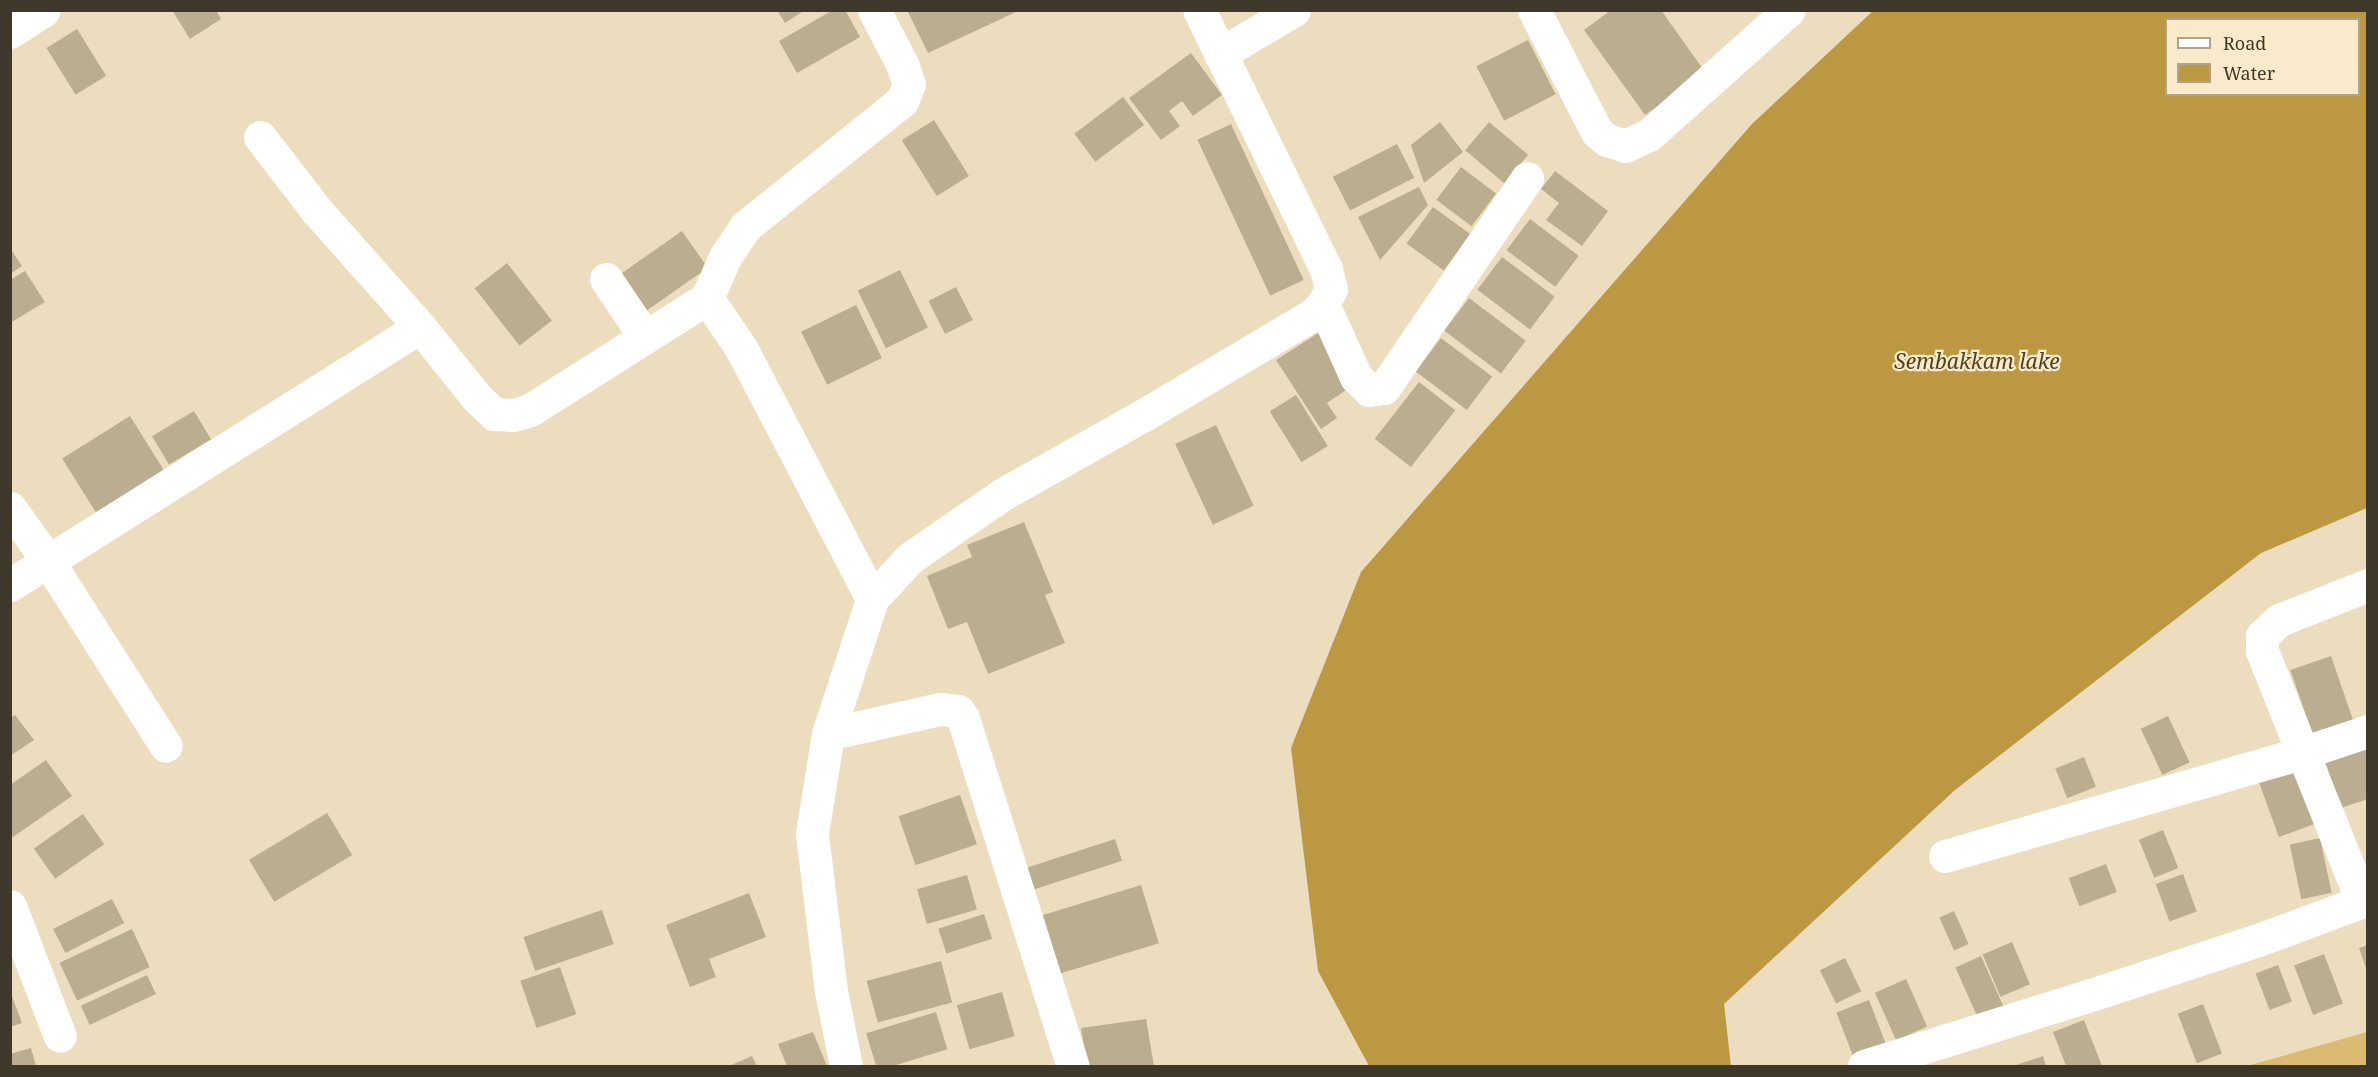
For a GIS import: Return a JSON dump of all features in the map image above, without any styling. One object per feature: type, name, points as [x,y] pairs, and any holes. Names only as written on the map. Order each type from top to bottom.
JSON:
[{"type":"street","points":[[10,32],[44,10]]},
{"type":"street","points":[[260,137],[317,211],[420,327],[477,399],[494,414],[513,415],[530,410],[707,298],[725,257],[746,226],[902,101],[909,84],[902,64],[874,10]]},
{"type":"street","points":[[846,1066],[831,991],[812,833],[828,734],[872,599],[910,558],[1003,494],[1142,416],[1314,314],[1323,304],[1331,289],[1326,268],[1199,10]]},
{"type":"street","points":[[1220,54],[1294,10]]},
{"type":"street","points":[[1534,10],[1597,132],[1607,140],[1625,146],[1649,135],[1789,10]]},
{"type":"street","points":[[1323,304],[1356,377],[1369,390],[1384,388],[1527,178]]},
{"type":"street","points":[[606,279],[645,337]]},
{"type":"street","points":[[707,298],[741,348],[872,599]]},
{"type":"street","points":[[10,585],[420,327]]},
{"type":"street","points":[[10,508],[48,561],[166,746]]},
{"type":"street","points":[[1864,1066],[2106,990],[2365,900],[2302,753],[2262,651],[2262,636],[2279,620],[2367,585]]},
{"type":"street","points":[[828,734],[940,709],[958,711],[963,718],[1073,1066]]},
{"type":"street","points":[[1945,856],[2302,753],[2367,731]]},
{"type":"street","points":[[10,906],[60,1036]]},
{"type":"shaded area","points":[[2367,1032],[2367,1066],[2247,1066]]},
{"type":"water","name":"Sembakkam lake","points":[[1874,10],[2367,11],[2367,508],[2261,553],[1955,790],[1724,1004],[1731,1066],[1369,1066],[1318,971],[1291,748],[1361,572],[1752,124]]},
{"type":"building","points":[[172,10],[216,10],[221,19],[190,39]]},
{"type":"building","points":[[777,10],[805,10],[785,23]]},
{"type":"building","points":[[833,10],[845,10],[860,37],[797,73],[779,41]]},
{"type":"building","points":[[907,10],[1020,10],[928,53]]},
{"type":"building","points":[[1611,10],[1661,10],[1705,72],[1645,115],[1584,30]]},
{"type":"building","points":[[77,29],[106,76],[76,95],[46,48]]},
{"type":"building","points":[[1528,40],[1556,94],[1504,121],[1476,66]]},
{"type":"building","points":[[1191,53],[1222,95],[1193,116],[1182,101],[1169,111],[1180,126],[1161,140],[1129,98]]},
{"type":"building","points":[[1123,97],[1144,125],[1095,162],[1074,134]]},
{"type":"building","points":[[934,120],[969,176],[937,196],[902,140]]},
{"type":"building","points":[[1440,122],[1463,152],[1424,183],[1411,145]]},
{"type":"building","points":[[1489,122],[1528,155],[1504,183],[1465,150]]},
{"type":"building","points":[[1231,124],[1304,280],[1270,296],[1197,140]]},
{"type":"building","points":[[1397,144],[1414,178],[1350,211],[1333,177]]},
{"type":"building","points":[[1461,167],[1496,193],[1471,226],[1436,200]]},
{"type":"building","points":[[1555,171],[1608,211],[1582,246],[1546,220],[1559,203],[1541,189]]},
{"type":"building","points":[[1419,187],[1428,205],[1380,260],[1358,217]]},
{"type":"building","points":[[1433,207],[1470,234],[1444,270],[1407,243]]},
{"type":"building","points":[[1530,219],[1579,256],[1555,287],[1507,250]]},
{"type":"building","points":[[682,231],[708,268],[647,310],[621,273]]},
{"type":"building","points":[[10,248],[22,266],[10,274]]},
{"type":"building","points":[[1502,257],[1555,297],[1530,329],[1477,290]]},
{"type":"building","points":[[507,263],[552,321],[520,346],[475,288]]},
{"type":"building","points":[[900,270],[928,328],[886,348],[858,291]]},
{"type":"building","points":[[25,271],[45,302],[10,323],[10,280]]},
{"type":"building","points":[[956,287],[973,320],[945,334],[928,301]]},
{"type":"building","points":[[1469,298],[1526,341],[1501,373],[1444,331]]},
{"type":"building","points":[[856,305],[882,358],[827,385],[801,332]]},
{"type":"building","points":[[1323,330],[1346,390],[1327,403],[1337,418],[1321,429],[1276,360]]},
{"type":"building","points":[[1441,338],[1492,377],[1467,410],[1416,372]]},
{"type":"building","points":[[1419,382],[1455,410],[1411,467],[1375,439]]},
{"type":"building","points":[[1296,395],[1328,446],[1302,462],[1270,411]]},
{"type":"building","points":[[194,411],[211,439],[169,465],[152,436]]},
{"type":"building","points":[[130,416],[166,473],[98,515],[62,458]]},
{"type":"building","points":[[1216,425],[1254,506],[1213,525],[1175,444]]},
{"type":"building","points":[[1024,522],[1053,592],[1045,595],[1065,643],[988,674],[967,622],[948,629],[927,576],[972,557],[967,545]]},
{"type":"building","points":[[2331,656],[2354,724],[2314,738],[2290,670]]},
{"type":"building","points":[[15,715],[34,740],[10,756],[10,718]]},
{"type":"building","points":[[2168,716],[2190,762],[2162,775],[2141,729]]},
{"type":"building","points":[[2368,747],[2368,799],[2341,808],[2325,762]]},
{"type":"building","points":[[2084,757],[2096,787],[2067,798],[2055,769]]},
{"type":"building","points":[[46,760],[72,796],[13,837],[10,834],[10,785]]},
{"type":"building","points":[[2292,762],[2315,824],[2279,837],[2256,775]]},
{"type":"building","points":[[960,795],[977,844],[915,865],[899,816]]},
{"type":"building","points":[[327,813],[352,855],[274,902],[249,860]]},
{"type":"building","points":[[83,814],[104,844],[55,879],[34,848]]},
{"type":"building","points":[[2163,830],[2178,868],[2154,878],[2139,840]]},
{"type":"building","points":[[2320,838],[2332,893],[2301,899],[2290,844]]},
{"type":"building","points":[[1115,839],[1122,861],[1030,891],[1023,869]]},
{"type":"building","points":[[2106,864],[2117,892],[2079,906],[2069,878]]},
{"type":"building","points":[[2183,874],[2197,912],[2169,922],[2156,884]]},
{"type":"building","points":[[967,875],[977,910],[927,924],[917,889]]},
{"type":"building","points":[[1141,885],[1159,943],[1054,975],[1036,917]]},
{"type":"building","points":[[749,893],[766,937],[709,959],[716,977],[690,987],[666,925]]},
{"type":"building","points":[[112,899],[124,923],[65,953],[53,929]]},
{"type":"building","points":[[602,910],[614,944],[535,971],[524,937]]},
{"type":"building","points":[[1954,911],[1969,944],[1954,950],[1939,918]]},
{"type":"building","points":[[984,914],[992,939],[946,954],[938,929]]},
{"type":"building","points":[[132,929],[150,967],[77,1001],[59,963]]},
{"type":"building","points":[[2012,942],[2030,984],[2001,997],[1983,955]]},
{"type":"building","points":[[2368,945],[2368,971],[2367,971],[2359,948]]},
{"type":"building","points":[[2324,954],[2343,1003],[2313,1015],[2294,965]]},
{"type":"building","points":[[1981,956],[2005,1011],[1980,1022],[1955,967]]},
{"type":"building","points":[[1845,958],[1861,991],[1836,1004],[1820,970]]},
{"type":"building","points":[[941,961],[952,1003],[878,1022],[867,981]]},
{"type":"building","points":[[2278,965],[2292,1001],[2270,1010],[2256,974]]},
{"type":"building","points":[[560,967],[576,1014],[537,1028],[520,981]]},
{"type":"building","points":[[147,975],[156,994],[90,1025],[81,1006]]},
{"type":"building","points":[[1906,979],[1927,1027],[1896,1040],[1875,993]]},
{"type":"building","points":[[10,991],[22,1023],[10,1027]]},
{"type":"building","points":[[1002,992],[1015,1036],[970,1049],[957,1005]]},
{"type":"building","points":[[1869,1000],[1888,1049],[1855,1062],[1836,1013]]},
{"type":"building","points":[[2203,1004],[2222,1053],[2197,1063],[2178,1014]]},
{"type":"building","points":[[936,1012],[947,1049],[893,1066],[876,1066],[866,1033]]},
{"type":"building","points":[[1146,1019],[1154,1066],[1087,1066],[1081,1028]]},
{"type":"building","points":[[2084,1020],[2102,1066],[2066,1066],[2053,1032]]},
{"type":"building","points":[[813,1032],[827,1066],[787,1066],[778,1044]]},
{"type":"building","points":[[31,1048],[36,1066],[10,1066],[10,1054]]},
{"type":"building","points":[[752,1056],[757,1066],[729,1066]]},
{"type":"building","points":[[2043,1056],[2046,1066],[2013,1066]]}]
